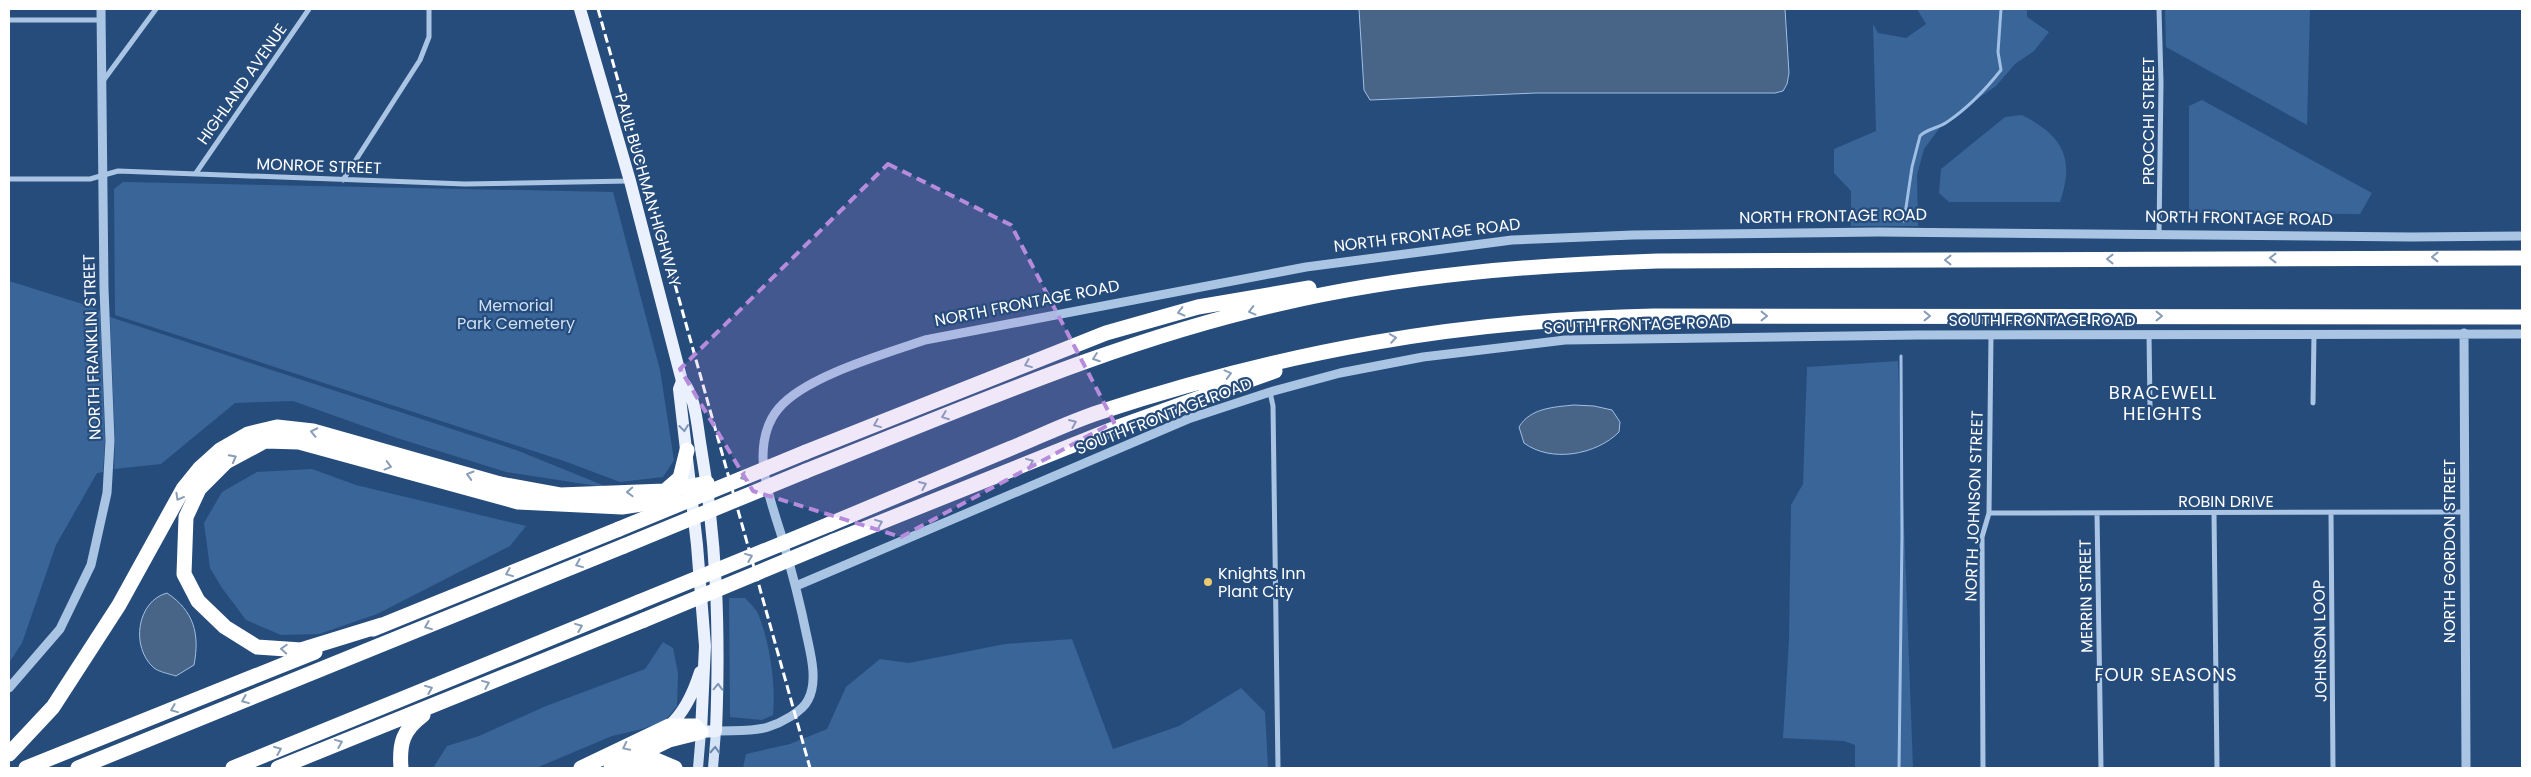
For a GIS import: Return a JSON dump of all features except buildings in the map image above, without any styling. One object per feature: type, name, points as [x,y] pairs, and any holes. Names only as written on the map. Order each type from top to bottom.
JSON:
[{"type":"highway","points":[[78,768],[806,471],[1052,374],[1146,340],[1278,304],[1385,284],[1515,267],[1658,261],[2522,257]]},
{"type":"highway","points":[[26,768],[806,452],[1106,334],[1152,319],[1242,299],[1302,289],[1385,284]]},
{"type":"highway","points":[[233,768],[830,524],[1098,412],[1224,374],[1345,346],[1432,332],[1516,322],[1601,317],[2522,317]]},
{"type":"highway","points":[[278,768],[1118,427],[1345,346]]},
{"type":"highway","points":[[9,754],[53,707],[119,606],[183,489],[200,468],[220,450],[248,434],[277,427],[313,430],[500,484],[560,495],[665,491],[692,492]]},
{"type":"highway","points":[[382,625],[301,650],[257,647],[225,627],[198,601],[184,574],[186,517],[199,489],[226,462],[265,441],[299,442],[518,502],[622,507],[707,488]]},
{"type":"highway","points":[[665,491],[680,478],[686,450]]},
{"type":"highway","points":[[401,768],[399,750],[409,726],[441,702]]},
{"type":"highway","points":[[581,768],[670,726],[695,726],[708,731]]},
{"type":"highway","points":[[613,767],[669,740],[708,731]]},
{"type":"highway","points":[[613,767],[645,759],[656,760],[675,768]]},
{"type":"main road","name":"PAUL BUCHMAN HIGHWAY","points":[[580,9],[630,181],[682,381],[688,387],[707,488],[714,553],[719,643],[708,731]]},
{"type":"main road","name":"PAUL BUCHMAN HIGHWAY","points":[[682,381],[679,389],[697,545],[708,731]]},
{"type":"main road","points":[[670,726],[680,716],[691,694],[705,655]]},
{"type":"main road","points":[[698,768],[708,731]]},
{"type":"main road","points":[[708,731],[714,768]]},
{"type":"street","name":"NORTH FRANKLIN STREET","points":[[9,688],[60,628],[91,565],[107,493],[110,441],[101,9]]},
{"type":"street","points":[[102,83],[156,9]]},
{"type":"street","name":"HIGHLAND AVENUE","points":[[196,173],[309,9]]},
{"type":"street","points":[[343,180],[420,60],[429,37],[428,9]]},
{"type":"street","name":"PROCCHI STREET","points":[[2159,9],[2161,82],[2159,233]]},
{"type":"street","points":[[9,20],[101,20]]},
{"type":"street","name":"MONROE STREET","points":[[9,179],[90,179],[103,174],[118,172],[196,173],[465,184],[630,181]]},
{"type":"street","name":"NORTH FRONTAGE ROAD","points":[[708,731],[768,728],[795,713],[808,700],[814,668],[796,586],[773,507],[762,459],[764,437],[771,420],[793,396],[825,378],[872,358],[925,340],[1297,268],[1512,240],[1643,235],[1878,232],[2159,233],[2411,237],[2522,236]]},
{"type":"street","name":"NORTH GORDON STREET","points":[[2464,333],[2466,768]]},
{"type":"street","points":[[2149,334],[2150,406]]},
{"type":"street","name":"SOUTH FRONTAGE ROAD","points":[[796,586],[1140,438],[1229,404],[1340,374],[1422,357],[1565,340],[2149,334],[2522,334]]},
{"type":"street","points":[[2313,404],[2314,334]]},
{"type":"street","name":"NORTH JOHNSON STREET","points":[[1983,768],[1982,537],[1989,513],[1990,335]]},
{"type":"street","points":[[1270,392],[1273,406],[1278,768]]},
{"type":"street","name":"ROBIN DRIVE","points":[[1989,513],[2464,512]]},
{"type":"street","points":[[2214,513],[2217,768]]},
{"type":"street","name":"JOHNSON LOOP","points":[[2331,513],[2334,768]]},
{"type":"street","name":"MERRIN STREET","points":[[2097,514],[2101,768]]},
{"type":"highlighted area","points":[[888,164],[1011,225],[1114,422],[901,537],[753,491],[680,369]]},
{"type":"green space","points":[[1917,9],[2027,9],[2027,17],[2049,32],[2034,51],[2015,64],[1996,86],[1944,122],[1924,149],[1917,175],[1918,226],[1851,226],[1851,191],[1834,173],[1834,149],[1876,131],[1873,24],[1878,33],[1906,38],[1926,24]]},
{"type":"green space","points":[[2165,9],[2310,9],[2307,125],[2166,47]]},
{"type":"green space","points":[[2202,100],[2372,193],[2360,214],[2189,213],[2189,106]]},
{"type":"green space","points":[[2022,115],[2047,131],[2062,150],[2066,173],[2060,202],[1949,202],[1939,193],[1941,169],[2005,117]]},
{"type":"green space","name":"Memorial Park Cemetery","points":[[123,182],[613,192],[660,370],[674,460],[663,477],[620,482],[564,461],[115,315],[114,189]]},
{"type":"green space","points":[[9,281],[100,311],[105,441],[103,472],[97,473],[56,545],[22,643],[9,663]]},
{"type":"green space","points":[[110,317],[516,450],[610,488],[506,472],[397,438],[293,401],[235,403],[161,464],[114,469],[115,441]]},
{"type":"green space","points":[[1898,361],[1913,768],[1855,768],[1855,745],[1844,741],[1783,738],[1789,640],[1791,505],[1803,484],[1807,367]]},
{"type":"green space","points":[[312,469],[356,485],[526,526],[510,546],[377,614],[319,634],[281,635],[246,620],[222,588],[210,568],[204,523],[222,492],[257,472]]},
{"type":"green space","points":[[729,598],[745,598],[758,614],[763,627],[773,678],[774,704],[773,715],[762,720],[730,717]]},
{"type":"green space","points":[[1072,639],[1113,749],[1179,726],[1241,688],[1265,712],[1268,768],[743,768],[746,754],[790,744],[827,729],[846,687],[880,659],[909,663],[1005,644]]},
{"type":"green space","points":[[663,642],[673,648],[678,673],[677,706],[665,721],[612,736],[536,768],[433,768],[447,746],[479,736],[546,706],[645,669]]},
{"type":"shaded area","points":[[1359,9],[1785,9],[1789,73],[1787,84],[1783,91],[1775,93],[1536,93],[1370,100],[1364,90]]},
{"type":"shaded area","points":[[1574,405],[1594,406],[1612,410],[1620,422],[1619,432],[1598,446],[1573,454],[1547,453],[1524,443],[1519,427],[1529,416],[1543,410]]},
{"type":"shaded area","points":[[167,593],[183,607],[193,624],[195,633],[196,654],[194,665],[176,676],[154,668],[146,659],[140,637],[143,615],[149,605]]},
{"type":"waterway","points":[[1904,221],[1912,167],[1920,136],[1944,124],[1962,111],[2001,70],[1998,52],[2001,9]]},
{"type":"waterway","points":[[1899,768],[1902,536],[1901,356]]},
{"type":"railway","points":[[598,9],[810,768]]},
{"type":"place","name":"Knights Inn Plant City","points":[[1208,582]]},
{"type":"district","name":"BRACEWELL HEIGHTS","points":[[2163,402]]},
{"type":"district","name":"FOUR SEASONS","points":[[2166,674]]}]
